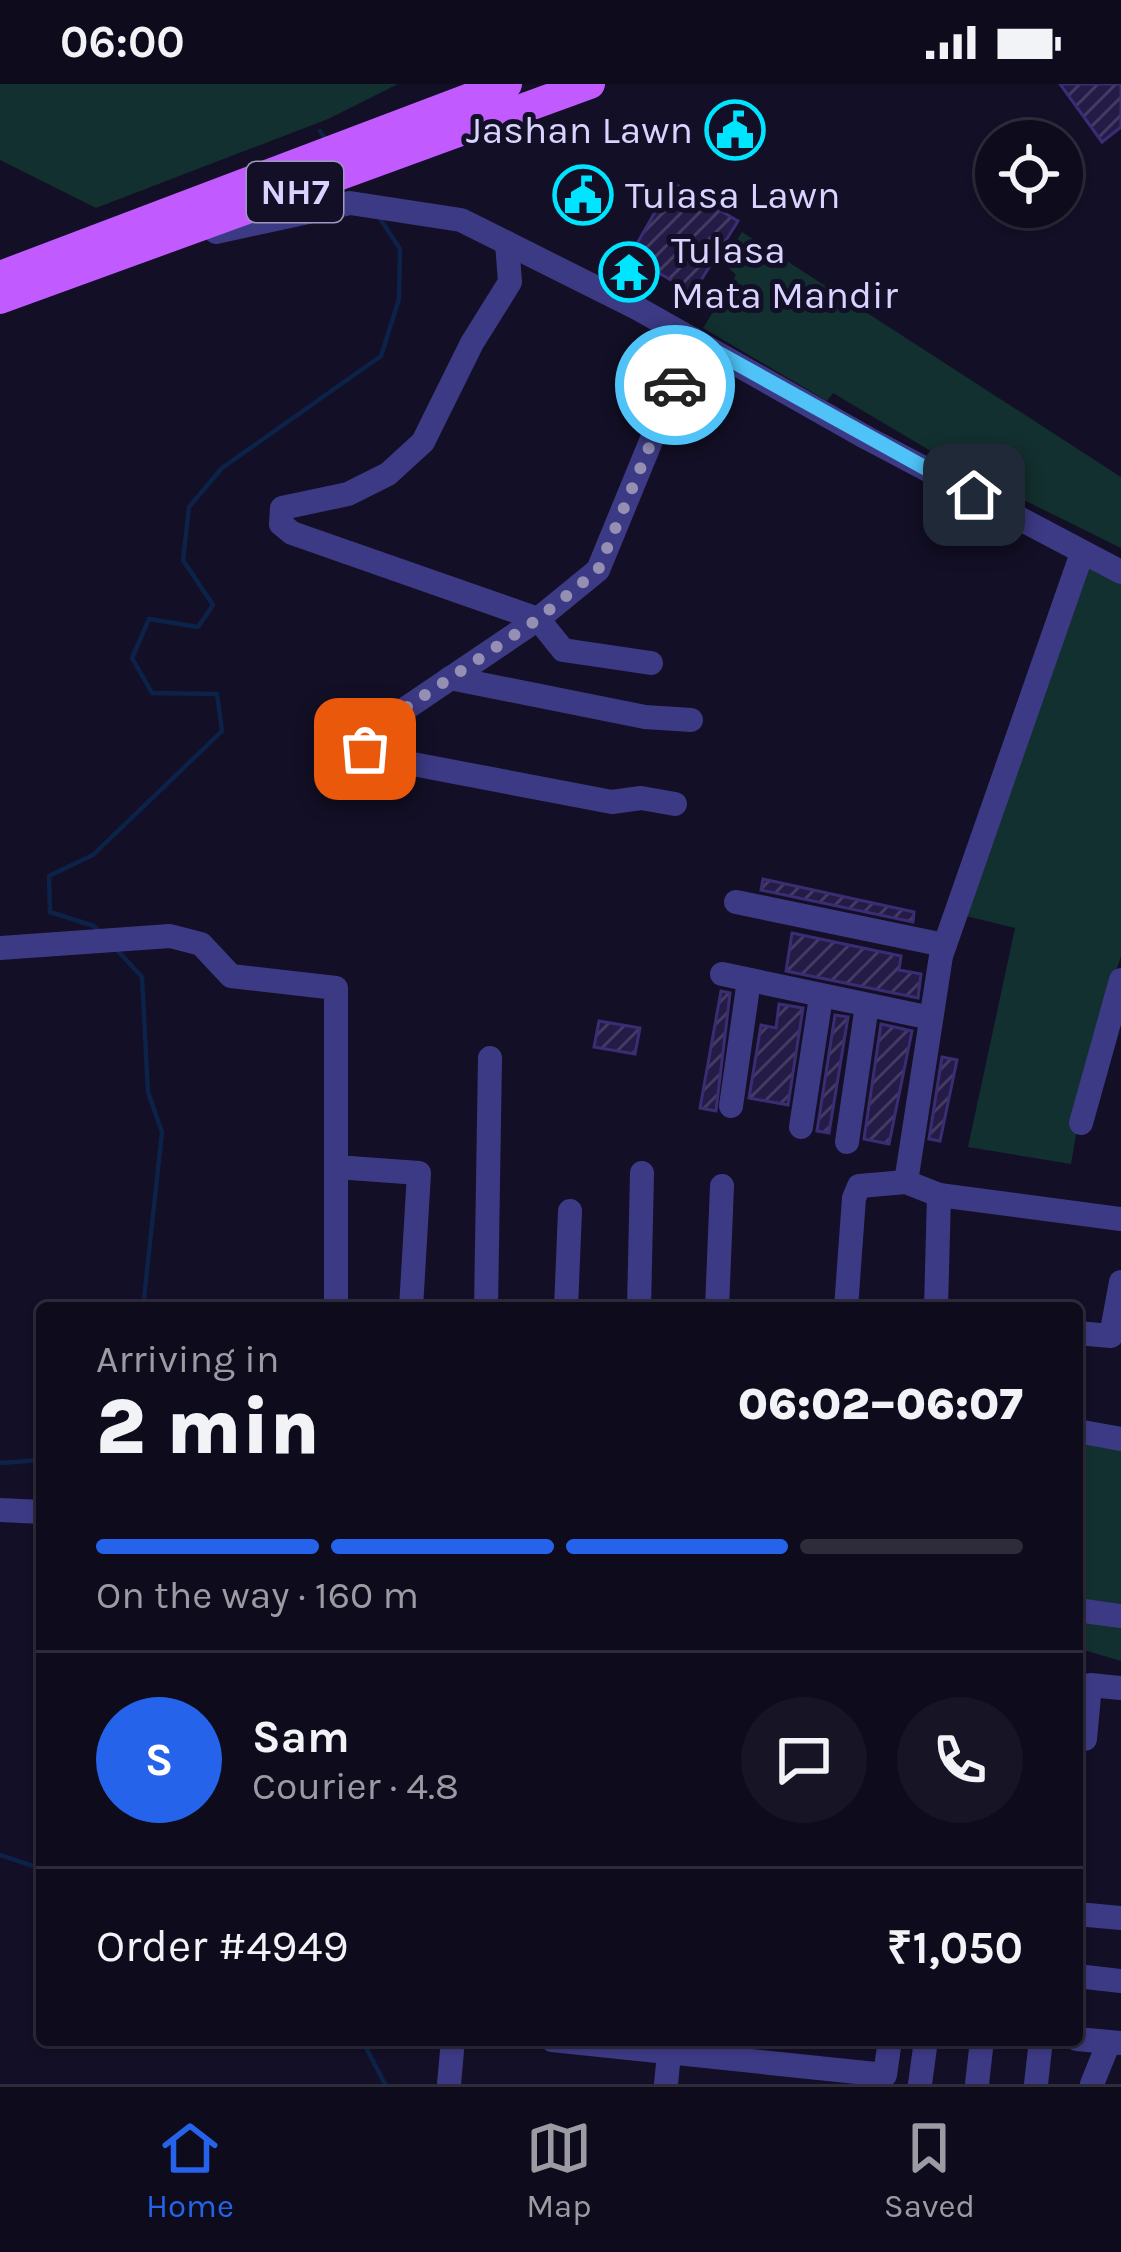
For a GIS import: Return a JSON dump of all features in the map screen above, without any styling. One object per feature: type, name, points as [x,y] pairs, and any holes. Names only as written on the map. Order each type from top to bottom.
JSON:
[{"type":"main road","points":[[0,276],[468,104],[507,84]]},
{"type":"main road","name":"NH7","points":[[0,299],[138,248],[468,104],[590,84]]},
{"type":"street","points":[[138,248],[350,203],[460,220],[693,339],[1121,572]]},
{"type":"street","points":[[507,243],[510,282],[472,343],[423,442],[388,474],[348,494],[282,508],[280,524],[292,533],[538,619],[563,650],[650,663]]},
{"type":"street","points":[[675,804],[641,798],[612,802],[376,757],[365,749],[364,736],[538,619],[598,570],[693,339]]},
{"type":"street","points":[[906,1182],[944,945],[1082,553]]},
{"type":"street","points":[[450,678],[645,717],[691,720]]},
{"type":"street","points":[[736,902],[944,945]]},
{"type":"street","points":[[0,948],[170,936],[201,944],[231,976],[336,988],[337,1302]]},
{"type":"street","points":[[722,974],[931,1018]]},
{"type":"street","points":[[731,1106],[749,980]]},
{"type":"street","points":[[1081,1124],[1121,980]]},
{"type":"street","points":[[801,1127],[821,997]]},
{"type":"street","points":[[847,1142],[867,1004]]},
{"type":"street","points":[[487,1302],[490,1058]]},
{"type":"street","points":[[336,1167],[419,1173],[412,1302]]},
{"type":"street","points":[[639,1302],[642,1173]]},
{"type":"street","points":[[847,1302],[854,1198],[859,1186],[906,1182],[939,1195],[1121,1219]]},
{"type":"street","points":[[717,1302],[722,1186]]},
{"type":"street","points":[[936,1302],[939,1195]]},
{"type":"street","points":[[566,1302],[570,1211]]},
{"type":"street","points":[[1083,1334],[1111,1336],[1121,1282]]},
{"type":"street","points":[[1083,1432],[1121,1439]]},
{"type":"street","points":[[0,1510],[36,1512]]},
{"type":"street","points":[[1083,1611],[1121,1616]]},
{"type":"street","points":[[1085,1739],[1090,1685],[1121,1688]]},
{"type":"street","points":[[1083,1915],[1121,1918]]},
{"type":"street","points":[[1083,1977],[1121,1981]]},
{"type":"street","points":[[1083,2039],[1115,2042],[1092,2084]]},
{"type":"street","points":[[448,2084],[453,2046]]},
{"type":"street","points":[[602,2046],[669,2054],[742,2050],[885,2075],[889,2046]]},
{"type":"street","points":[[920,2084],[925,2046]]},
{"type":"street","points":[[976,2084],[981,2046]]},
{"type":"street","points":[[1036,2084],[1040,2046]]},
{"type":"street","points":[[666,2084],[669,2054]]},
{"type":"green space","points":[[0,84],[398,84],[328,119],[96,208],[0,160]]},
{"type":"green space","points":[[742,232],[1121,477],[1121,548],[961,469],[833,393],[827,401],[703,328],[736,275],[723,262]]},
{"type":"green space","points":[[1083,559],[1121,577],[1121,956],[1091,1047],[1071,1164],[968,1147],[1015,928],[962,915]]},
{"type":"green space","points":[[1083,1442],[1121,1448],[1121,1661],[1083,1650]]},
{"type":"building","points":[[1060,84],[1121,84],[1121,127],[1102,142]]},
{"type":"building","points":[[672,182],[738,221],[693,293],[630,256]]},
{"type":"building","points":[[763,879],[914,912],[913,922],[761,890]]},
{"type":"building","points":[[792,933],[901,956],[899,970],[921,974],[918,998],[786,971]]},
{"type":"building","points":[[721,991],[730,993],[716,1111],[700,1108]]},
{"type":"building","points":[[779,1004],[803,1008],[788,1105],[749,1098],[761,1025],[776,1028]]},
{"type":"building","points":[[835,1015],[848,1017],[829,1133],[817,1131]]},
{"type":"building","points":[[599,1021],[640,1028],[635,1054],[594,1047]]},
{"type":"building","points":[[881,1024],[912,1031],[889,1144],[864,1139]]},
{"type":"building","points":[[942,1057],[957,1060],[940,1141],[929,1139]]},
{"type":"waterway","points":[[320,131],[327,141]]},
{"type":"waterway","points":[[101,933],[94,926],[50,912],[49,876],[93,855],[222,731],[217,694],[152,693],[132,658],[149,619],[198,627],[213,605],[183,560],[189,507],[222,468],[381,356],[399,299],[400,249],[381,220]]},
{"type":"waterway","points":[[117,950],[142,977],[148,1092],[162,1132],[145,1302]]},
{"type":"waterway","points":[[0,1463],[36,1460]]},
{"type":"waterway","points":[[0,1855],[36,1867]]},
{"type":"waterway","points":[[365,2046],[385,2084]]},
{"type":"way so far","points":[[365,749],[364,736],[538,619],[598,570],[675,385]]},
{"type":"place","name":"Jashan Lawn","points":[[735,130]]},
{"type":"place","name":"Tulasa Lawn","points":[[583,195]]},
{"type":"place","name":"Tulasa Mata Mandir","points":[[629,272]]},
{"type":"route","points":[[675,385],[693,339],[974,495]]}]
